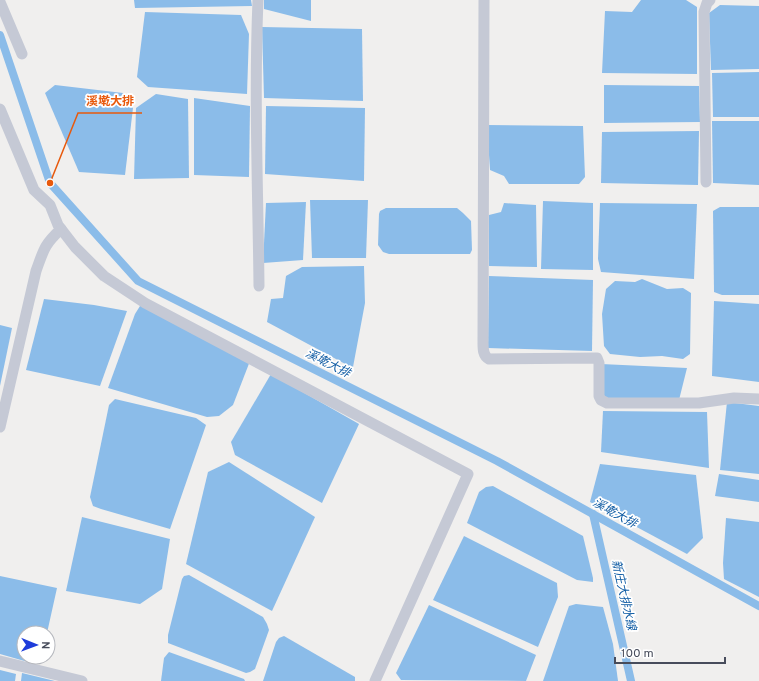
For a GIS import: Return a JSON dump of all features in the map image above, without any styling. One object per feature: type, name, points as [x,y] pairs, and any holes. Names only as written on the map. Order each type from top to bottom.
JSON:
[{"type":"lane","points":[[258,0],[256,94],[259,286]]},
{"type":"lane","points":[[484,0],[483,352],[486,357],[489,359],[597,358],[599,363],[599,396],[601,400],[607,403],[699,403],[734,398],[759,399]]},
{"type":"lane","points":[[706,182],[704,12],[707,3],[710,0]]},
{"type":"lane","points":[[0,2],[22,54]]},
{"type":"lane","points":[[0,109],[34,190],[50,205],[58,225],[75,247],[104,276],[145,303],[468,474],[375,681]]},
{"type":"lane","points":[[0,427],[36,271],[44,247],[61,229]]},
{"type":"lane","points":[[0,661],[82,681]]},
{"type":"water","points":[[134,0],[251,0],[252,6],[135,8]]},
{"type":"water","points":[[264,0],[311,0],[311,21],[264,9]]},
{"type":"water","points":[[641,0],[686,0],[697,7],[697,74],[602,73],[605,11],[632,12]]},
{"type":"water","points":[[720,5],[759,6],[759,69],[711,70],[709,13]]},
{"type":"water","points":[[145,12],[241,15],[249,34],[247,94],[148,87],[137,77]]},
{"type":"water","points":[[262,27],[362,29],[363,101],[264,98]]},
{"type":"water","points":[[759,72],[759,117],[713,117],[712,73]]},
{"type":"water","points":[[55,85],[123,93],[133,108],[125,175],[79,172],[45,93]]},
{"type":"water","points":[[604,85],[699,86],[700,122],[604,123]]},
{"type":"water","points":[[156,94],[188,99],[189,178],[134,179],[136,108]]},
{"type":"water","points":[[194,98],[250,106],[249,177],[194,175]]},
{"type":"water","points":[[266,106],[365,108],[364,181],[265,174]]},
{"type":"water","points":[[712,121],[759,121],[759,185],[713,183]]},
{"type":"water","points":[[487,125],[583,126],[585,177],[579,184],[509,184],[504,176],[490,170]]},
{"type":"water","points":[[699,131],[698,185],[601,183],[602,132]]},
{"type":"water","points":[[310,200],[368,200],[366,258],[312,258]]},
{"type":"water","points":[[543,201],[593,203],[593,270],[541,269]]},
{"type":"water","points":[[306,202],[303,260],[263,263],[266,203]]},
{"type":"water","points":[[504,203],[536,205],[537,267],[489,266],[489,215],[501,212]]},
{"type":"water","points":[[600,203],[697,204],[694,279],[601,272],[598,259]]},
{"type":"water","points":[[720,207],[759,207],[759,295],[722,295],[714,292],[713,211]]},
{"type":"water","points":[[386,208],[457,208],[471,221],[472,250],[470,254],[389,254],[383,252],[378,245],[379,214],[380,211]]},
{"type":"water","points":[[364,266],[365,303],[353,367],[267,322],[271,299],[283,298],[286,276],[302,267]]},
{"type":"water","points":[[489,276],[593,280],[592,351],[488,348]]},
{"type":"water","points":[[642,279],[667,289],[683,288],[691,293],[690,354],[683,359],[662,356],[640,357],[610,354],[604,346],[602,314],[606,289],[615,281],[635,282]]},
{"type":"water","points":[[44,299],[94,305],[127,311],[100,386],[26,370]]},
{"type":"water","points":[[714,301],[759,304],[759,382],[712,376]]},
{"type":"water","points":[[147,303],[250,361],[233,405],[219,416],[207,417],[108,388],[135,314],[140,306]]},
{"type":"water","points":[[0,325],[12,328],[0,386]]},
{"type":"water","points":[[601,364],[687,368],[679,400],[601,398]]},
{"type":"water","points":[[271,374],[359,424],[322,503],[235,455],[231,442]]},
{"type":"water","points":[[115,399],[196,418],[206,425],[170,529],[93,506],[90,497],[109,405]]},
{"type":"water","points":[[727,402],[759,406],[759,474],[720,470]]},
{"type":"water","points":[[603,411],[707,412],[709,468],[601,452]]},
{"type":"water","points":[[229,462],[315,517],[272,611],[186,564],[208,472]]},
{"type":"water","points":[[600,464],[696,475],[703,538],[687,554],[590,502]]},
{"type":"water","points":[[719,474],[759,480],[759,502],[715,496]]},
{"type":"water","points":[[493,486],[583,536],[593,582],[577,580],[467,523],[479,492],[486,487]]},
{"type":"water","points":[[82,517],[170,539],[162,589],[140,604],[66,591]]},
{"type":"water","points":[[726,518],[759,522],[759,597],[724,579],[723,563]]},
{"type":"water","points":[[464,536],[557,583],[558,597],[538,647],[433,600]]},
{"type":"water","points":[[189,575],[263,617],[269,630],[255,669],[246,673],[168,643],[168,635],[182,579],[184,576]]},
{"type":"water","points":[[0,576],[57,588],[49,625],[16,625],[16,659],[0,654]]},
{"type":"water","points":[[576,604],[603,607],[613,644],[618,681],[543,681],[569,606]]},
{"type":"water","points":[[429,605],[536,655],[526,681],[401,680],[396,673]]},
{"type":"water","points":[[284,636],[355,677],[355,681],[263,681],[276,642],[279,638]]},
{"type":"water","points":[[169,652],[244,679],[245,681],[161,681],[164,658]]},
{"type":"water","points":[[0,670],[16,674],[15,681],[0,681]]},
{"type":"water","points":[[22,673],[55,681],[21,681]]},
{"type":"waterway","name":"溪墘大排","points":[[0,35],[50,183],[138,281],[497,461],[759,606]]},
{"type":"waterway","name":"新庄大排水線","points":[[593,514],[631,681]]},
{"type":"place","name":"溪墘大排","points":[[50,183]]}]
